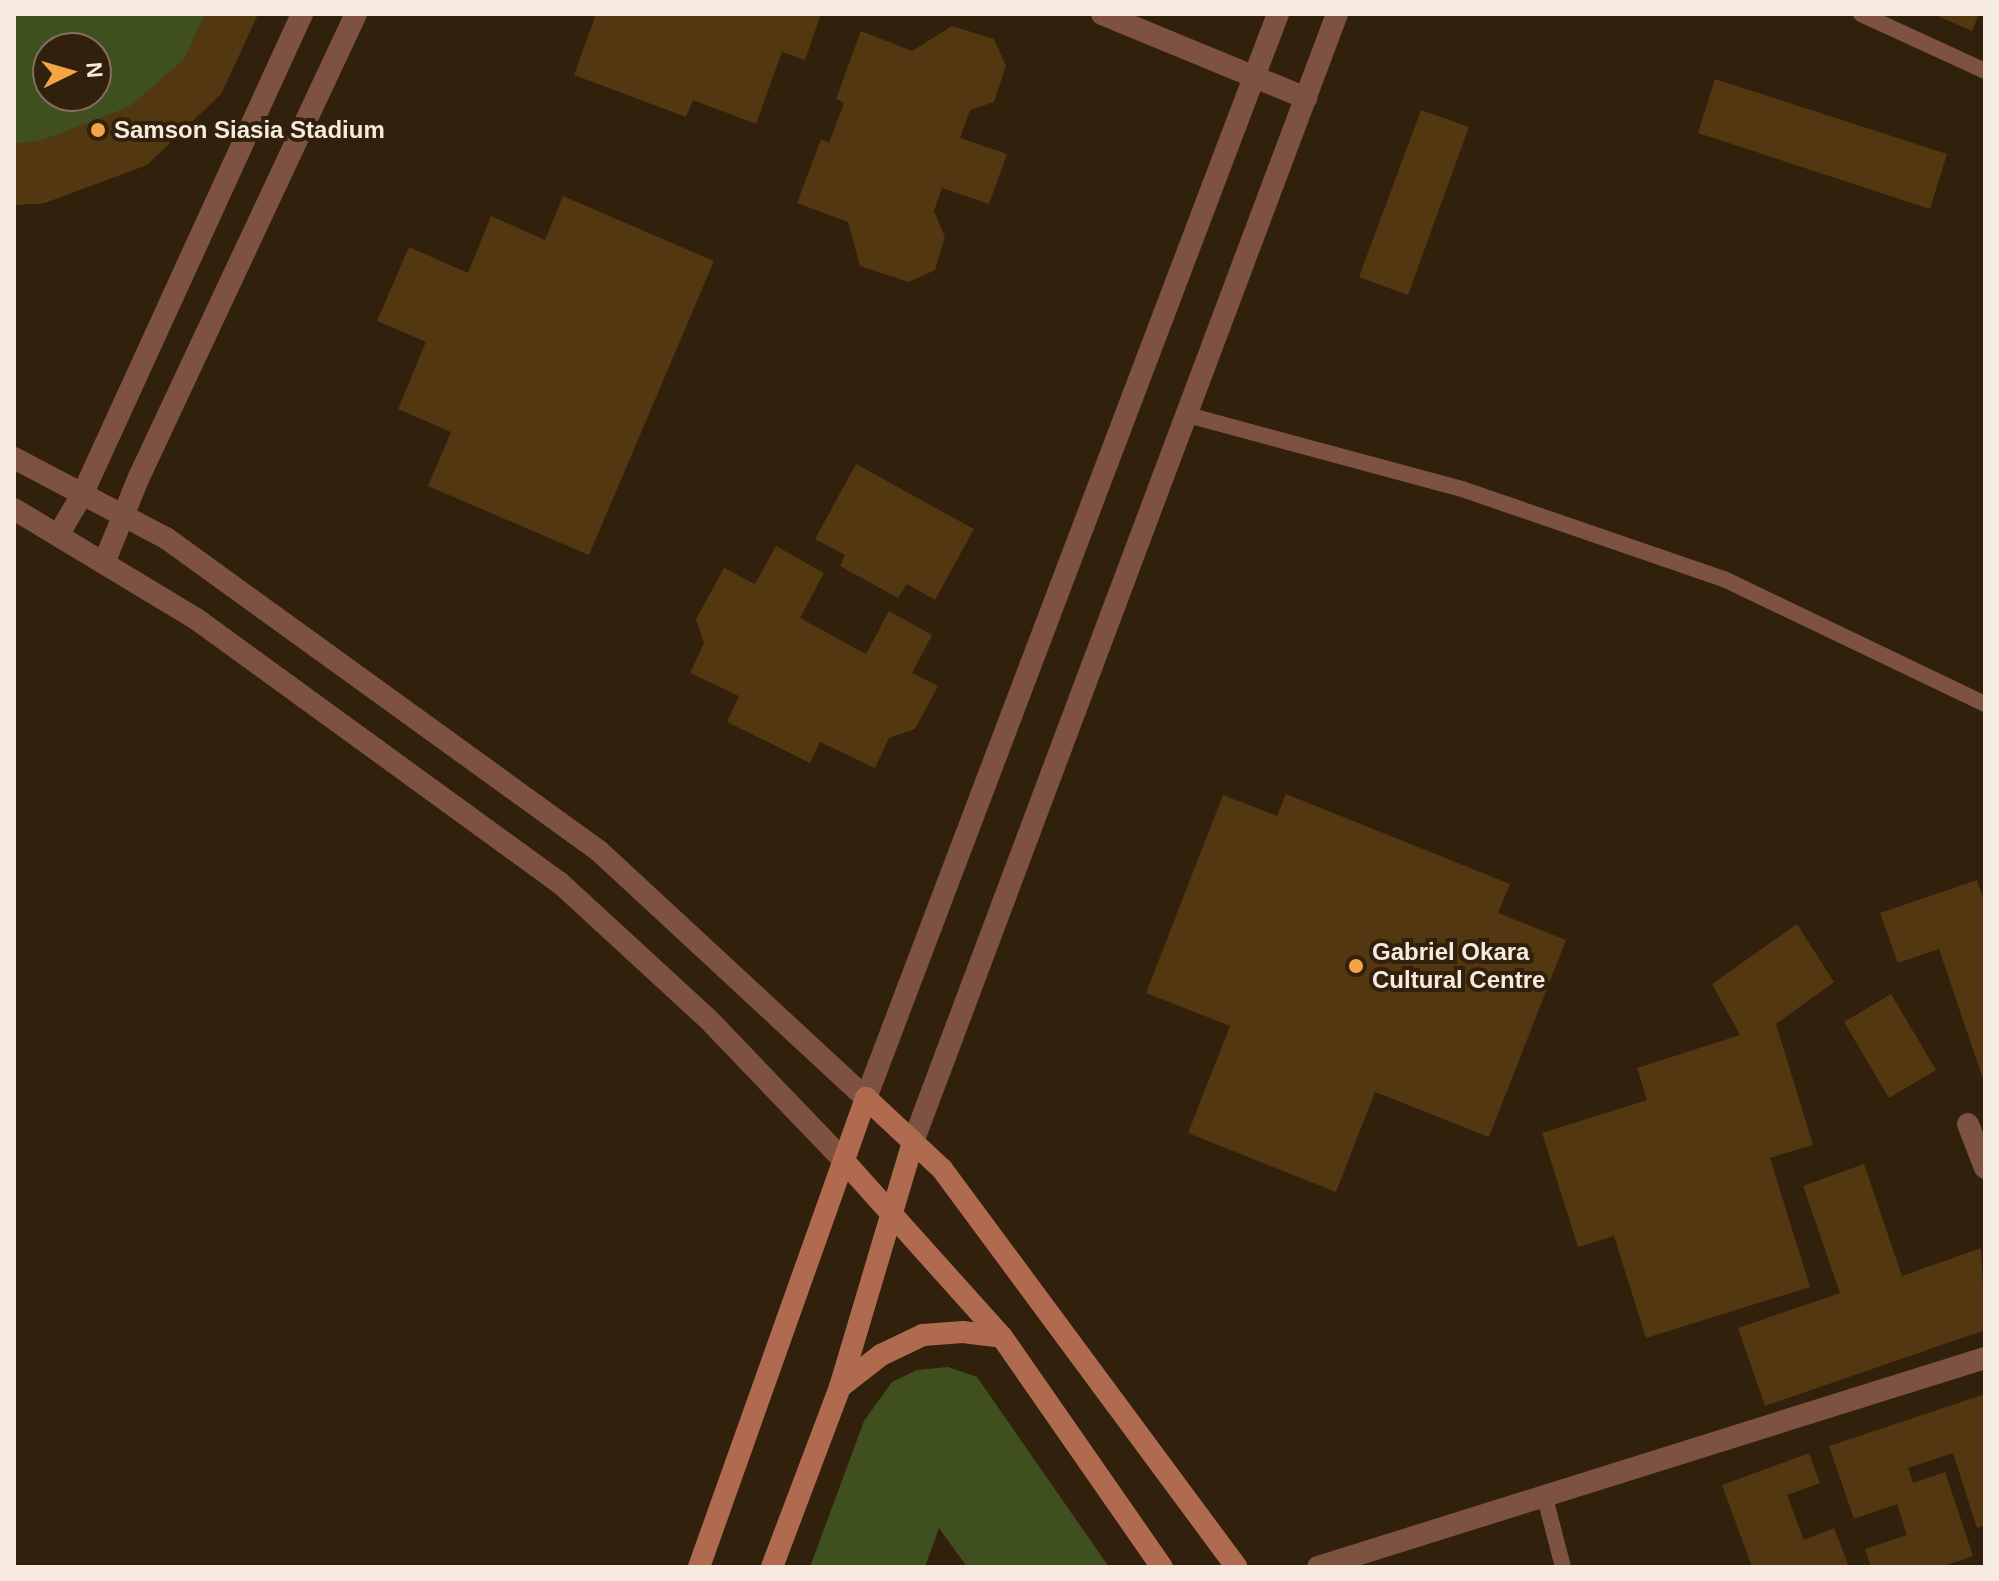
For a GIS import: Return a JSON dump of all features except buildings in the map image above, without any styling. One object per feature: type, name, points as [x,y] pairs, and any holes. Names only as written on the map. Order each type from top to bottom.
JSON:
[{"type":"main road","points":[[699,1567],[866,1098],[942,1169],[1039,1293],[1237,1567]]},
{"type":"main road","points":[[772,1567],[840,1387],[913,1142]]},
{"type":"main road","points":[[844,1161],[892,1209],[1002,1337],[1162,1567]]},
{"type":"main road","points":[[840,1387],[881,1355],[923,1335],[963,1332],[1002,1337]]},
{"type":"street","points":[[60,532],[83,493],[302,14]]},
{"type":"street","points":[[104,563],[356,14]]},
{"type":"street","points":[[1102,14],[1256,74],[1306,98]]},
{"type":"street","points":[[14,458],[125,515],[378,686],[599,851],[866,1098],[1278,14]]},
{"type":"street","points":[[913,1142],[1184,414],[1337,14]]},
{"type":"street","points":[[14,509],[60,532],[329,712],[559,882],[708,1019],[844,1161]]},
{"type":"street","points":[[1968,1124],[1985,1168]]},
{"type":"street","points":[[1318,1567],[1985,1358]]},
{"type":"lane","points":[[1861,14],[1985,71]]},
{"type":"lane","points":[[1184,414],[1462,489],[1724,579],[1985,704]]},
{"type":"lane","points":[[1544,1494],[1563,1567]]},
{"type":"green space","name":"Samson Siasia Stadium","points":[[14,14],[258,14],[221,94],[45,203],[14,205]]},
{"type":"green space","points":[[948,1367],[977,1377],[1109,1567],[967,1567],[939,1528],[925,1567],[810,1567],[864,1421],[892,1382],[917,1370]]},
{"type":"place","name":"Samson Siasia Stadium","points":[[98,130]]},
{"type":"place","name":"Gabriel Okara Cultural Centre","points":[[1356,966]]}]
